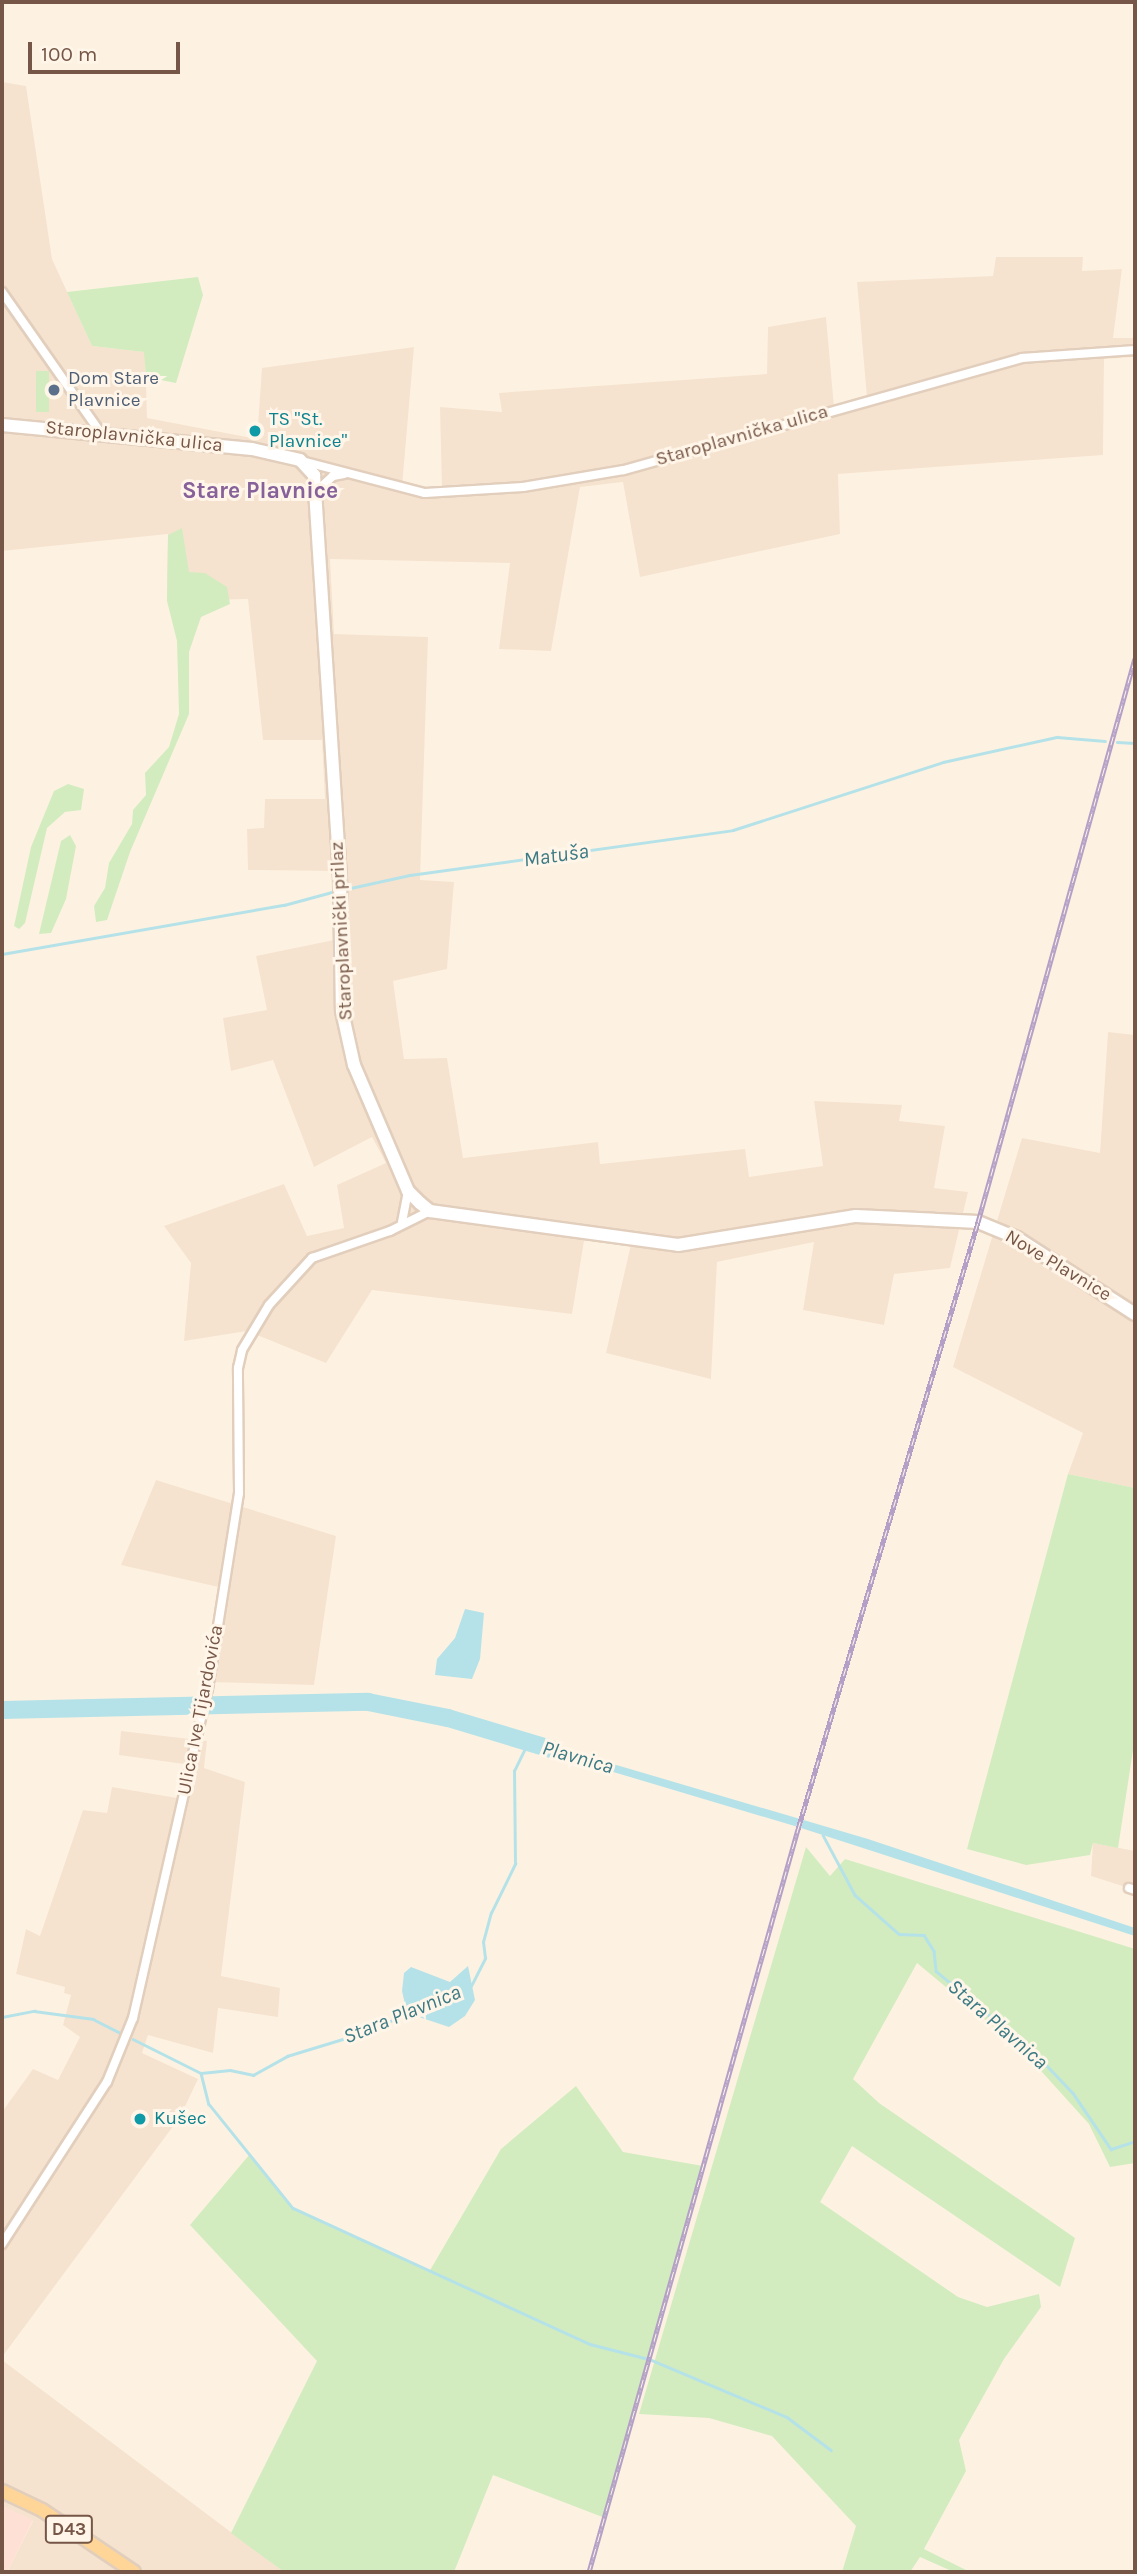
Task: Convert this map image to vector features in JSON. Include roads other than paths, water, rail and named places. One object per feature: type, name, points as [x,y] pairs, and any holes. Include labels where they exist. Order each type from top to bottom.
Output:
[{"type":"main road","name":"D43","points":[[2,2491],[41,2510],[134,2572]]},
{"type":"street","points":[[2,292],[100,432]]},
{"type":"street","name":"Staroplavnička ulica","points":[[2,425],[100,432],[252,449],[425,493],[523,487],[624,470],[1022,358],[1135,350]]},
{"type":"street","points":[[300,460],[314,475],[319,489],[333,476],[347,473]]},
{"type":"street","name":"Staroplavnički prilaz","points":[[319,489],[340,875],[342,1011],[354,1065],[408,1191],[430,1211]]},
{"type":"street","points":[[402,1222],[408,1191]]},
{"type":"street","name":"Nove Plavnice","points":[[430,1211],[678,1245],[856,1216],[978,1222],[1017,1238],[1135,1314]]},
{"type":"street","name":"Ulica Ive Tijardovića","points":[[2,2244],[107,2082],[133,2018],[208,1689],[239,1493],[238,1368],[243,1350],[269,1305],[312,1258],[390,1231],[402,1222],[430,1211]]},
{"type":"water","points":[[465,1609],[484,1613],[480,1659],[472,1679],[435,1675],[437,1659],[455,1638]]},
{"type":"water","points":[[528,1739],[868,1839],[1135,1928],[1135,1936],[798,1827],[526,1746]]},
{"type":"water","points":[[468,1966],[475,2000],[465,2016],[449,2027],[407,2013],[402,1991],[404,1973],[411,1967],[450,1982]]},
{"type":"waterway","name":"Matuša","points":[[346,889],[410,875],[733,830],[943,762],[1057,737],[1105,741]]},
{"type":"waterway","name":"Matuša","points":[[1117,742],[1135,743]]},
{"type":"waterway","name":"Matuša","points":[[2,954],[284,905],[336,891]]},
{"type":"waterway","name":"Plavnica","points":[[2,1710],[368,1702],[448,1718],[551,1749]]},
{"type":"waterway","name":"Stara Plavnica","points":[[471,1986],[485,1958],[483,1942],[491,1913],[515,1864],[514,1771],[528,1742]]},
{"type":"waterway","name":"Stara Plavnica","points":[[823,1835],[855,1895],[899,1934],[924,1935],[934,1951],[936,1971],[1036,2054],[1073,2093],[1111,2149],[1135,2141]]},
{"type":"waterway","name":"Stara Plavnica","points":[[2,2017],[34,2011],[93,2019],[119,2032]]},
{"type":"waterway","name":"Stara Plavnica","points":[[133,2039],[201,2073],[230,2070],[253,2075],[287,2056],[369,2031],[410,2012]]},
{"type":"waterway","points":[[201,2073],[209,2104],[293,2208],[590,2344],[649,2359],[787,2417],[831,2450]]},
{"type":"railway","points":[[589,2572],[798,1829],[978,1222],[1135,658]]},
{"type":"place","name":"Dom Stare Plavnice","points":[[54,390]]},
{"type":"place","name":"TS \"St. Plavnice\"","points":[[255,431]]},
{"type":"place","name":"Kušec","points":[[140,2119]]},
{"type":"district","name":"Stare Plavnice","points":[[260,491]]}]
